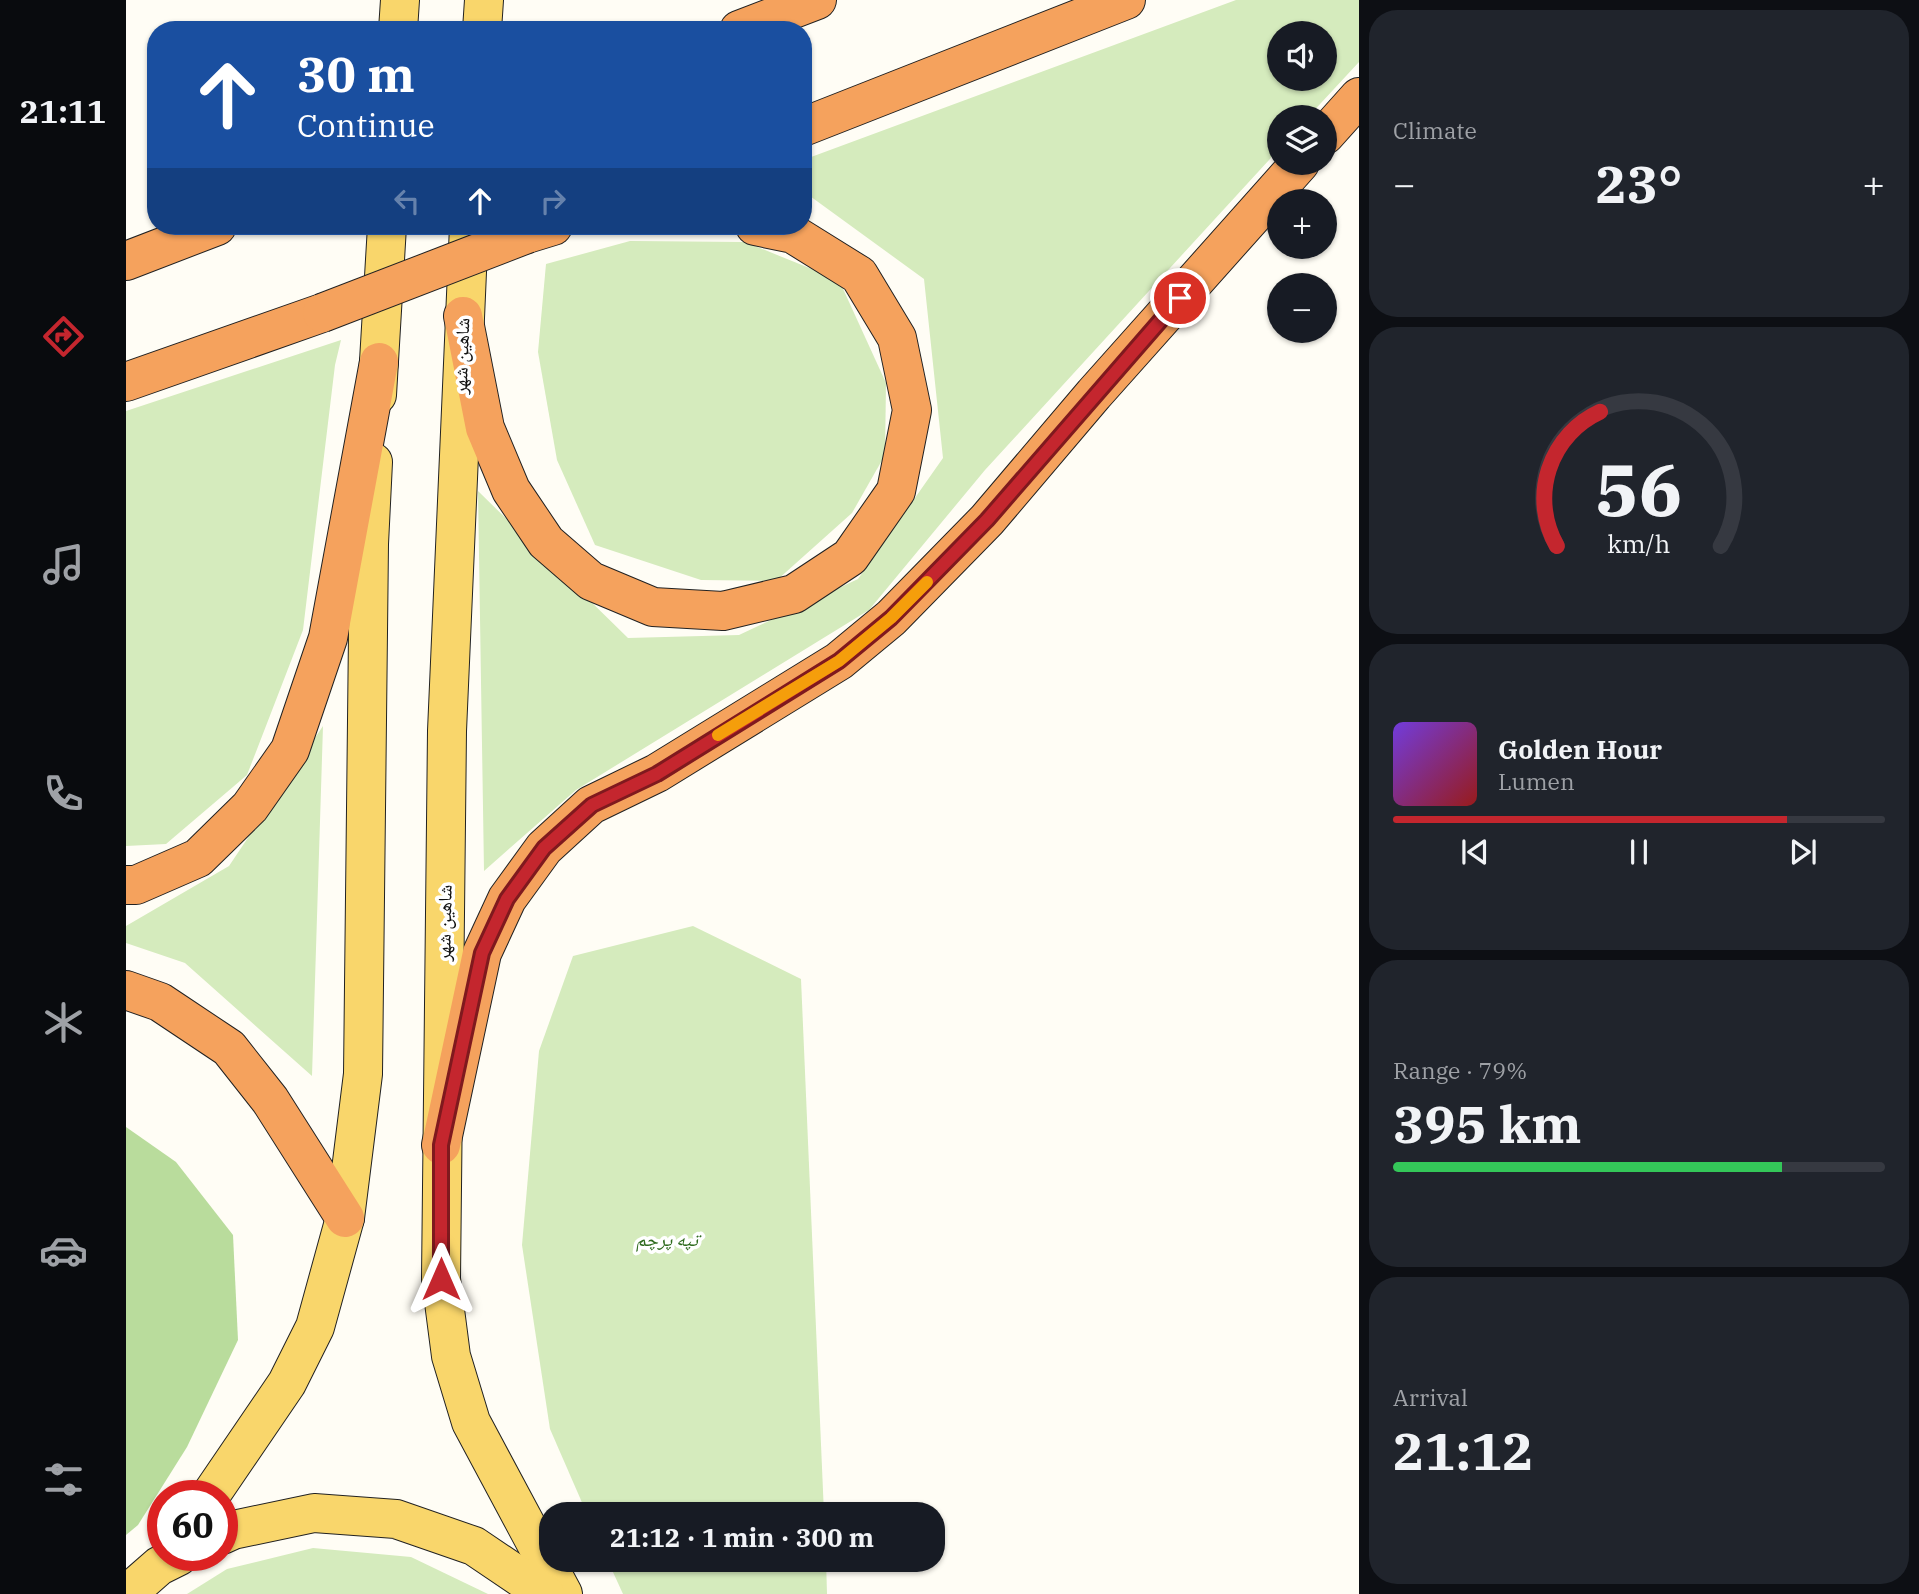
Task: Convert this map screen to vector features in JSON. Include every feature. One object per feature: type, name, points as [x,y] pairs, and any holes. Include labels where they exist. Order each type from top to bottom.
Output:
[{"type":"highway","points":[[762,21],[817,0]]},
{"type":"highway","points":[[812,123],[1126,0]]},
{"type":"highway","points":[[1337,122],[1359,97]]},
{"type":"highway","points":[[441,1145],[482,953],[507,899],[544,848],[592,805],[657,774],[839,661],[891,618],[987,520],[1289,175]]},
{"type":"highway","points":[[126,261],[194,235]]},
{"type":"highway","points":[[126,382],[322,313],[527,235]]},
{"type":"highway","points":[[463,316],[485,428],[511,490],[546,542],[591,581],[653,607],[723,611],[794,594],[850,557],[896,491],[912,410],[897,338],[859,275],[795,235]]},
{"type":"highway","points":[[126,885],[136,884],[198,858],[250,807],[290,750],[328,638],[379,362]]},
{"type":"highway","points":[[126,990],[160,1002],[229,1048],[270,1100],[345,1219]]},
{"type":"main road","points":[[399,21],[400,0]]},
{"type":"main road","points":[[483,21],[484,0]]},
{"type":"main road","points":[[221,1480],[287,1383],[315,1327],[345,1219],[363,1074],[369,544],[386,235]]},
{"type":"main road","name":"شاهین شهر","points":[[468,235],[447,732],[441,1279],[451,1356],[471,1422],[563,1594]]},
{"type":"main road","points":[[238,1529],[314,1513],[396,1519],[474,1546],[545,1594]]},
{"type":"main road","points":[[127,1594],[154,1571]]},
{"type":"green space","points":[[1236,0],[1359,0],[1359,62],[1337,86],[1337,21],[1267,21],[1267,91],[1332,91],[1319,105],[1267,105],[1267,162],[985,470],[869,610],[576,790],[484,871],[478,491],[628,638],[739,635],[858,579],[943,458],[924,279],[812,198],[812,157]]},
{"type":"green space","points":[[630,241],[745,242],[839,280],[886,383],[885,455],[852,513],[776,581],[701,580],[595,545],[557,460],[538,352],[546,264]]},
{"type":"green space","points":[[341,340],[335,365],[303,630],[247,775],[166,844],[126,846],[126,411]]},
{"type":"green space","points":[[323,726],[312,1076],[185,963],[126,943],[126,926],[229,866]]},
{"type":"green space","name":"تپه پرچم","points":[[693,926],[801,979],[823,1502],[582,1502],[550,1429],[522,1245],[539,1051],[573,956]]},
{"type":"green space","points":[[126,1127],[176,1162],[233,1235],[238,1340],[187,1447],[166,1480],[147,1480],[147,1511],[138,1525],[126,1535]]},
{"type":"green space","points":[[313,1548],[411,1557],[488,1594],[187,1594],[224,1571],[238,1571],[238,1566]]},
{"type":"green space","points":[[613,1572],[826,1572],[827,1594],[623,1594]]},
{"type":"slow traffic","points":[[718,735],[839,661],[891,618],[927,582]]},
{"type":"route","points":[[441,1279],[441,1145],[482,953],[507,899],[544,848],[592,805],[657,774],[839,661],[891,618],[987,520],[1180,298]]}]
